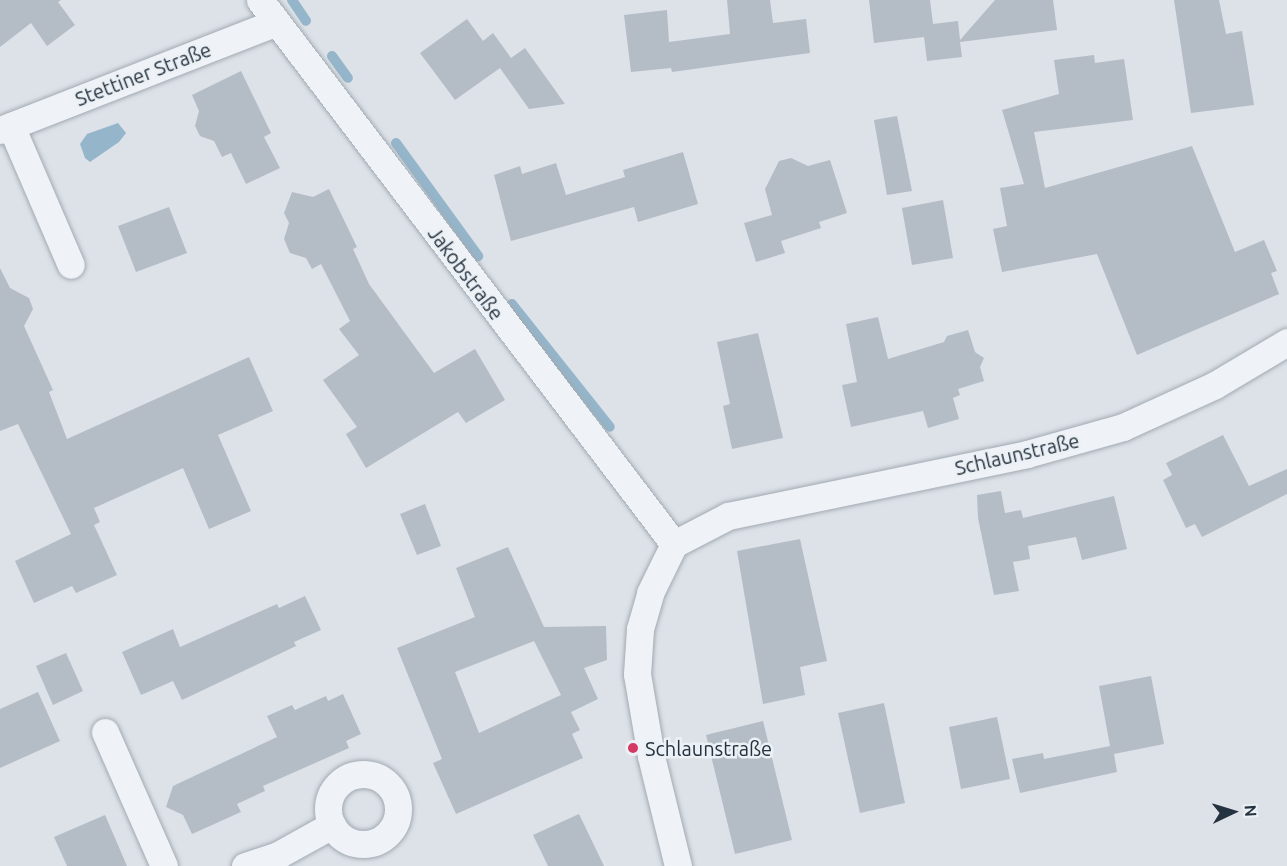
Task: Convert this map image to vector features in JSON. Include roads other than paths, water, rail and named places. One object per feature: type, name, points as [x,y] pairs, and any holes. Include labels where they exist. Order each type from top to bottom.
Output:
[{"type":"street","name":"Jakobstraße","points":[[260,0],[674,544]]},
{"type":"street","name":"Stettiner Straße","points":[[71,265],[5,128],[275,22]]},
{"type":"street","name":"Schlaunstraße","points":[[674,544],[728,516],[1027,454],[1123,427],[1215,385],[1287,342]]},
{"type":"street","points":[[674,544],[650,593],[640,629],[637,674],[651,756],[678,866]]},
{"type":"street","points":[[105,732],[164,866]]},
{"type":"street","points":[[245,866],[280,861],[332,825]]},
{"type":"water","points":[[118,123],[126,133],[119,142],[90,162],[85,158],[80,144],[87,134]]},
{"type":"waterway","points":[[292,0],[306,21]]},
{"type":"waterway","points":[[332,56],[348,78]]},
{"type":"waterway","points":[[396,143],[478,256]]},
{"type":"waterway","points":[[512,304],[610,427]]},
{"type":"place","name":"Schlaunstraße","points":[[633,748]]}]
